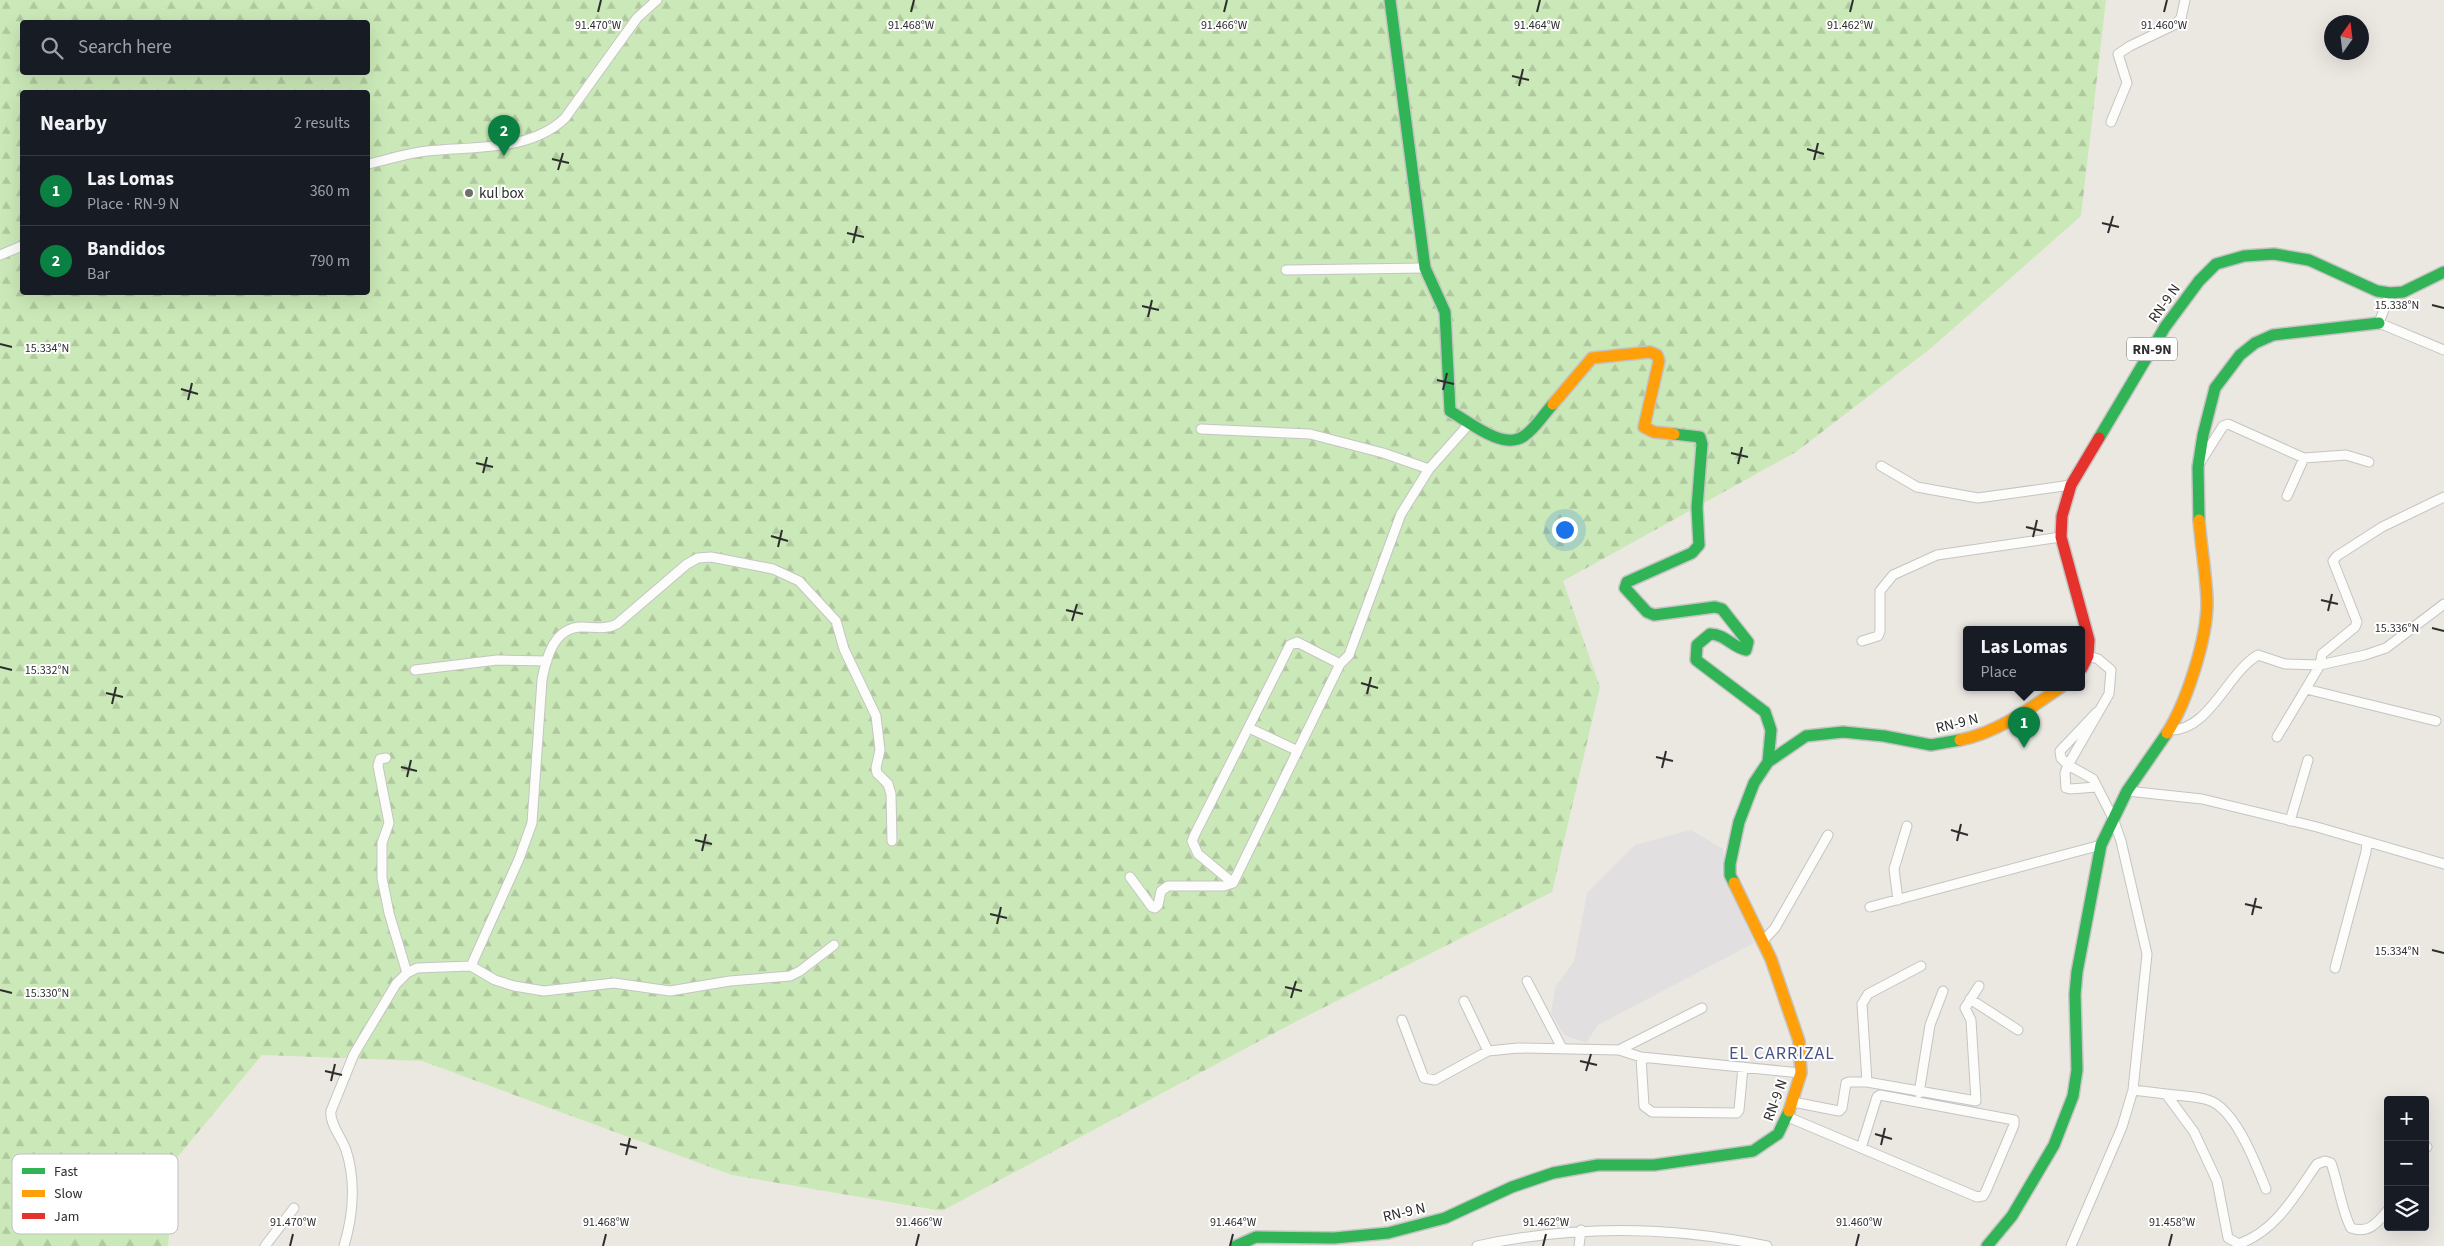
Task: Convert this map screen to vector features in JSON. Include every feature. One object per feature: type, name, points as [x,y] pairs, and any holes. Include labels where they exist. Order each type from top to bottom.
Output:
[{"type":"street","points":[[370,164],[425,151],[510,144],[544,134],[554,129],[565,118],[637,18],[657,0]]},
{"type":"street","points":[[1390,0],[1425,268],[1445,312],[1450,411],[1500,440],[1514,442],[1525,436],[1592,358],[1650,352],[1657,355],[1659,361],[1644,427],[1650,432],[1693,433],[1700,437],[1702,444],[1697,507],[1699,545],[1692,553],[1628,582],[1625,588],[1647,612],[1654,615],[1716,607],[1728,613],[1748,642],[1746,650],[1736,648],[1719,634],[1710,634],[1697,645],[1696,660],[1765,712],[1770,722],[1772,734],[1768,762]]},
{"type":"street","points":[[2111,122],[2127,83],[2118,54],[2130,46],[2176,24],[2180,18],[2185,0]]},
{"type":"street","points":[[0,255],[20,247]]},
{"type":"street","name":"RN-9 N","points":[[2085,662],[2088,656],[2087,631],[2061,537],[2062,516],[2071,485],[2165,327],[2198,281],[2216,264],[2244,256],[2274,254],[2309,260],[2377,291],[2390,293]]},
{"type":"street","points":[[1286,270],[1425,268]]},
{"type":"street","points":[[2379,323],[2390,293],[2403,292],[2444,272]]},
{"type":"street","points":[[1987,1246],[2012,1216],[2054,1144],[2073,1096],[2077,1070],[2075,994],[2077,972],[2093,896],[2101,845],[2128,791],[2169,730],[2191,680],[2201,642],[2207,602],[2197,502],[2198,467],[2203,435],[2215,388],[2240,355],[2255,343],[2274,335],[2379,323],[2444,350]]},
{"type":"street","points":[[1130,877],[1152,907],[1155,908],[1158,905],[1161,891],[1168,886],[1224,886],[1233,883],[1296,750],[1340,664],[1348,655],[1401,514],[1429,469],[1470,423]]},
{"type":"street","points":[[2198,467],[2223,426],[2228,424],[2304,458],[2346,455],[2369,462]]},
{"type":"street","points":[[1201,429],[1310,434],[1383,453],[1429,469]]},
{"type":"street","points":[[2287,496],[2304,458]]},
{"type":"street","points":[[1881,466],[1917,487],[1978,498],[2071,485]]},
{"type":"street","points":[[2278,737],[2320,665],[2325,650],[2355,627],[2357,622],[2333,561],[2337,556],[2382,526],[2444,497]]},
{"type":"street","points":[[1862,641],[1878,636],[1880,631],[1880,590],[1893,575],[1937,555],[2061,537]]},
{"type":"street","points":[[471,966],[519,859],[532,822],[542,680],[555,641],[566,631],[576,627],[608,627],[617,624],[687,564],[698,558],[711,557],[773,569],[799,581],[836,621],[844,649],[876,716],[880,750],[876,768],[877,773],[888,784],[891,794],[892,841]]},
{"type":"street","points":[[2169,730],[2182,731],[2200,718],[2258,655],[2286,664],[2320,665],[2365,655],[2386,648],[2444,604]]},
{"type":"street","points":[[1233,883],[1198,854],[1192,841],[1293,642],[1297,642],[1340,664]]},
{"type":"street","points":[[2088,656],[2098,659],[2111,670],[2109,694],[2068,765],[2065,772],[2066,788],[2097,787]]},
{"type":"street","points":[[415,670],[497,660],[547,661]]},
{"type":"street","points":[[2306,689],[2436,721]]},
{"type":"street","name":"RN-9 N","points":[[1236,1246],[1256,1238],[1290,1236],[1334,1238],[1388,1233],[1444,1218],[1512,1187],[1553,1173],[1598,1165],[1654,1164],[1753,1151],[1778,1134],[1788,1117],[1800,1072],[1799,1041],[1795,1025],[1771,959],[1730,875],[1730,864],[1739,822],[1754,783],[1768,762],[1806,736],[1843,732],[1884,736],[1930,745],[1971,738],[2022,714],[2055,691]]},
{"type":"street","points":[[2071,1246],[2122,1127],[2133,1090],[2147,954],[2122,841],[2113,818],[2097,787],[2088,775],[2068,765],[2062,758],[2060,751],[2097,712]]},
{"type":"street","points":[[1249,728],[1296,750]]},
{"type":"street","points":[[386,758],[380,759],[378,766],[389,823],[382,843],[380,864],[390,913],[407,973]]},
{"type":"street","points":[[2290,821],[2308,760]]},
{"type":"street","points":[[2128,791],[2202,799],[2290,821],[2444,864]]},
{"type":"street","points":[[1898,900],[1894,869],[1907,826]]},
{"type":"street","points":[[1762,942],[1775,928],[1828,835]]},
{"type":"street","points":[[2335,968],[2367,842]]},
{"type":"street","points":[[1870,907],[2101,845]]},
{"type":"street","points":[[344,1246],[350,1222],[352,1177],[347,1151],[341,1136],[331,1120],[331,1111],[354,1054],[396,984],[407,973],[423,967],[471,966],[495,980],[514,986],[544,990],[614,982],[670,992],[730,981],[790,976],[800,971],[834,945]]},
{"type":"street","points":[[1867,1082],[1862,1004],[1868,994],[1921,966]]},
{"type":"street","points":[[1527,980],[1562,1048]]},
{"type":"street","points":[[1793,1102],[1839,1110],[1842,1108],[1846,1083],[1867,1082],[1919,1093],[1976,1101],[1971,1020],[1965,1008],[1979,986]]},
{"type":"street","points":[[1919,1093],[1930,1025],[1943,991]]},
{"type":"street","points":[[1970,999],[2018,1030]]},
{"type":"street","points":[[1464,1001],[1488,1050]]},
{"type":"street","points":[[1619,1050],[1702,1008]]},
{"type":"street","points":[[1402,1020],[1424,1078],[1430,1080],[1435,1080],[1488,1050],[1518,1048],[1619,1050],[1641,1056],[1800,1072]]},
{"type":"street","points":[[1641,1056],[1644,1106],[1652,1112],[1737,1114],[1740,1110],[1744,1067]]},
{"type":"street","points":[[2133,1090],[2208,1100],[2225,1110],[2252,1155],[2266,1189]]},
{"type":"street","points":[[2166,1094],[2194,1132],[2217,1181],[2228,1238],[2239,1244],[2257,1237],[2284,1211],[2317,1164],[2325,1161],[2331,1164],[2350,1228],[2361,1231],[2368,1229],[2384,1214]]},
{"type":"street","points":[[1788,1117],[1861,1148],[1977,1197],[1983,1196],[2014,1125],[2014,1120],[1880,1095],[1877,1097],[1861,1148]]},
{"type":"street","points":[[265,1246],[294,1208]]},
{"type":"street","points":[[1579,1246],[1581,1230]]},
{"type":"street","points":[[1478,1246],[1546,1233],[1581,1230],[1657,1231],[1768,1246]]},
{"type":"shaded area","points":[[1691,830],[1723,849],[1726,871],[1754,943],[1598,1025],[1586,1043],[1564,1035],[1551,1013],[1555,988],[1574,961],[1587,893],[1635,845]]},
{"type":"green space","points":[[0,0],[2106,0],[2081,216],[1930,349],[1796,452],[1563,581],[1600,687],[1552,892],[1295,1022],[942,1211],[732,1175],[422,1061],[262,1055],[178,1156],[178,1154],[12,1154],[12,1234],[169,1234],[168,1246],[0,1246]]},
{"type":"traffic: fast","points":[[1390,0],[1425,268],[1445,312],[1450,411],[1476,428],[1497,438],[1516,440],[1532,429],[1553,404]]},
{"type":"traffic: fast","points":[[2099,438],[2165,327],[2199,281],[2216,264],[2244,256],[2274,254],[2309,260],[2377,291],[2390,293],[2403,292],[2444,272]]},
{"type":"traffic: fast","points":[[2199,520],[2198,467],[2203,435],[2215,388],[2240,355],[2255,343],[2273,335],[2379,323]]},
{"type":"traffic: fast","points":[[1674,434],[1700,437],[1702,444],[1697,507],[1699,545],[1692,553],[1627,582],[1625,588],[1647,612],[1654,615],[1715,607],[1722,609],[1748,642],[1746,650],[1720,636],[1710,634],[1697,645],[1696,660],[1765,712],[1771,730],[1768,762]]},
{"type":"traffic: fast","points":[[1734,883],[1730,875],[1730,864],[1739,822],[1754,783],[1768,762],[1806,736],[1843,732],[1884,736],[1931,745],[1960,740]]},
{"type":"traffic: fast","points":[[1987,1246],[2012,1216],[2054,1145],[2073,1096],[2077,1070],[2075,994],[2077,972],[2101,845],[2127,791],[2167,733]]},
{"type":"traffic: fast","points":[[1236,1246],[1256,1237],[1334,1238],[1388,1233],[1445,1218],[1512,1187],[1553,1173],[1598,1165],[1654,1165],[1753,1151],[1778,1134],[1789,1111]]},
{"type":"traffic: slow","points":[[1553,404],[1592,358],[1650,352],[1657,355],[1659,361],[1644,427],[1654,432],[1674,434]]},
{"type":"traffic: slow","points":[[2167,733],[2175,720],[2189,687],[2204,632],[2207,600],[2199,520]]},
{"type":"traffic: slow","points":[[1960,740],[1974,737],[2000,726],[2055,691]]},
{"type":"traffic: slow","points":[[1734,883],[1771,959],[1799,1041],[1801,1073],[1789,1111]]},
{"type":"traffic: jam","points":[[2085,662],[2088,656],[2089,640],[2061,537],[2062,516],[2071,485],[2099,438]]},
{"type":"place","name":"Bandidos","points":[[504,156]]},
{"type":"place","name":"kul box","points":[[469,193]]},
{"type":"place","name":"Las Lomas","points":[[2024,748]]},
{"type":"district","name":"EL CARRIZAL","points":[[1782,1053]]}]
